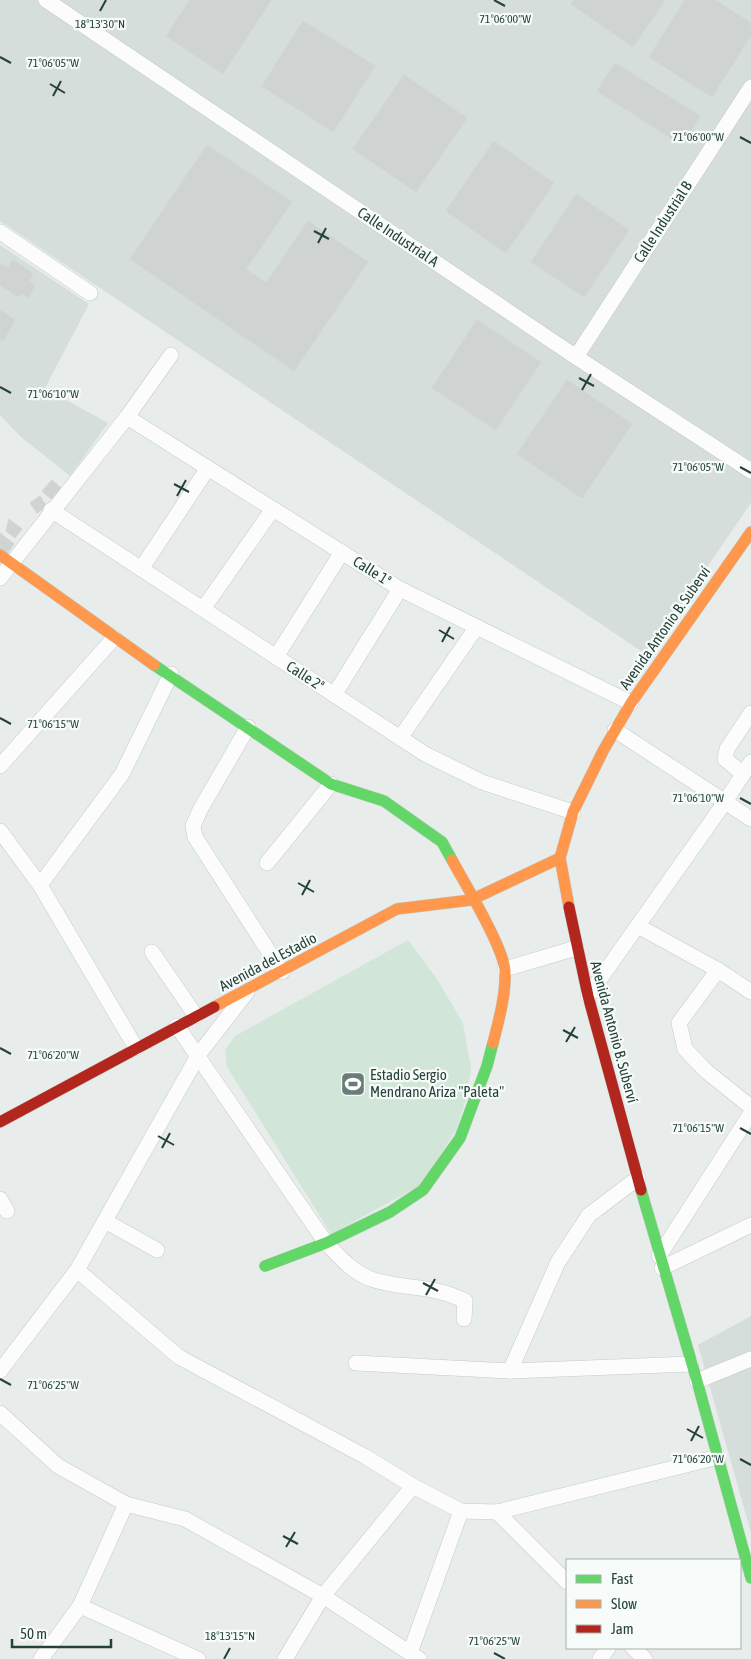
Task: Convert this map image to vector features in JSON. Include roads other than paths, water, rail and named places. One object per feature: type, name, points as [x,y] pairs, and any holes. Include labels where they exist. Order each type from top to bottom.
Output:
[{"type":"street","name":"Calle Industrial A","points":[[46,0],[576,357],[749,466]]},
{"type":"street","name":"Calle Industrial B","points":[[576,357],[751,88]]},
{"type":"street","points":[[0,232],[90,293]]},
{"type":"street","points":[[0,578],[6,559],[51,510],[127,417],[171,355]]},
{"type":"street","name":"Calle 1ª","points":[[127,417],[400,588],[476,628],[631,703]]},
{"type":"street","points":[[141,569],[208,468]]},
{"type":"street","points":[[203,609],[273,509]]},
{"type":"street","name":"Calle 2ª","points":[[51,510],[425,754],[482,782],[573,812]]},
{"type":"street","name":"Avenida Antonio B. Suberví","points":[[751,532],[631,703],[615,730],[573,812],[560,858],[576,948],[588,996],[660,1262],[697,1381],[751,1578]]},
{"type":"street","points":[[276,657],[342,552]]},
{"type":"street","points":[[6,559],[114,638],[171,674],[331,784],[384,801],[442,842],[471,900],[491,933],[505,969],[498,1020],[487,1066],[460,1138],[423,1190],[390,1212],[326,1242],[265,1266]]},
{"type":"street","points":[[334,695],[400,588]]},
{"type":"street","points":[[400,738],[476,628]]},
{"type":"street","points":[[0,766],[114,638]]},
{"type":"street","points":[[40,886],[122,774],[171,674]]},
{"type":"street","points":[[588,996],[747,768],[725,760],[727,749],[751,713]]},
{"type":"street","points":[[248,726],[200,810],[193,826],[196,836],[282,972]]},
{"type":"street","points":[[615,730],[751,819]]},
{"type":"street","points":[[267,863],[331,784]]},
{"type":"street","points":[[0,831],[40,886],[136,1048]]},
{"type":"street","name":"Avenida del Estadio","points":[[0,1122],[196,1016],[248,991],[397,909],[471,900],[560,858]]},
{"type":"street","points":[[638,926],[718,970],[751,992]]},
{"type":"street","points":[[505,969],[576,948]]},
{"type":"street","points":[[152,952],[196,1016]]},
{"type":"street","points":[[718,970],[679,1023],[685,1049],[706,1072],[751,1107]]},
{"type":"street","points":[[0,1371],[77,1270],[199,1054],[248,991]]},
{"type":"street","points":[[178,1026],[326,1242],[348,1265],[370,1279],[447,1292],[465,1301],[464,1319]]},
{"type":"street","points":[[660,1262],[751,1114]]},
{"type":"street","points":[[510,1371],[558,1262],[589,1215],[638,1178]]},
{"type":"street","points":[[104,1221],[157,1250]]},
{"type":"street","points":[[660,1262],[751,1226]]},
{"type":"street","points":[[77,1270],[179,1357],[366,1457],[413,1486],[461,1511],[497,1512],[718,1457]]},
{"type":"street","points":[[697,1381],[751,1359]]},
{"type":"street","points":[[356,1363],[510,1371],[691,1364]]},
{"type":"street","points":[[0,1413],[58,1466],[126,1504],[185,1519],[323,1596],[415,1656],[461,1511]]},
{"type":"street","points":[[284,1659],[323,1596],[413,1486]]},
{"type":"street","points":[[41,1659],[80,1606],[126,1504]]},
{"type":"street","points":[[497,1512],[566,1581]]},
{"type":"street","points":[[80,1606],[198,1659]]},
{"type":"street","points":[[634,1649],[645,1659]]},
{"type":"place","name":"Estadio Sergio Mendrano Ariza \"Paleta\"","points":[[353,1084]]}]
